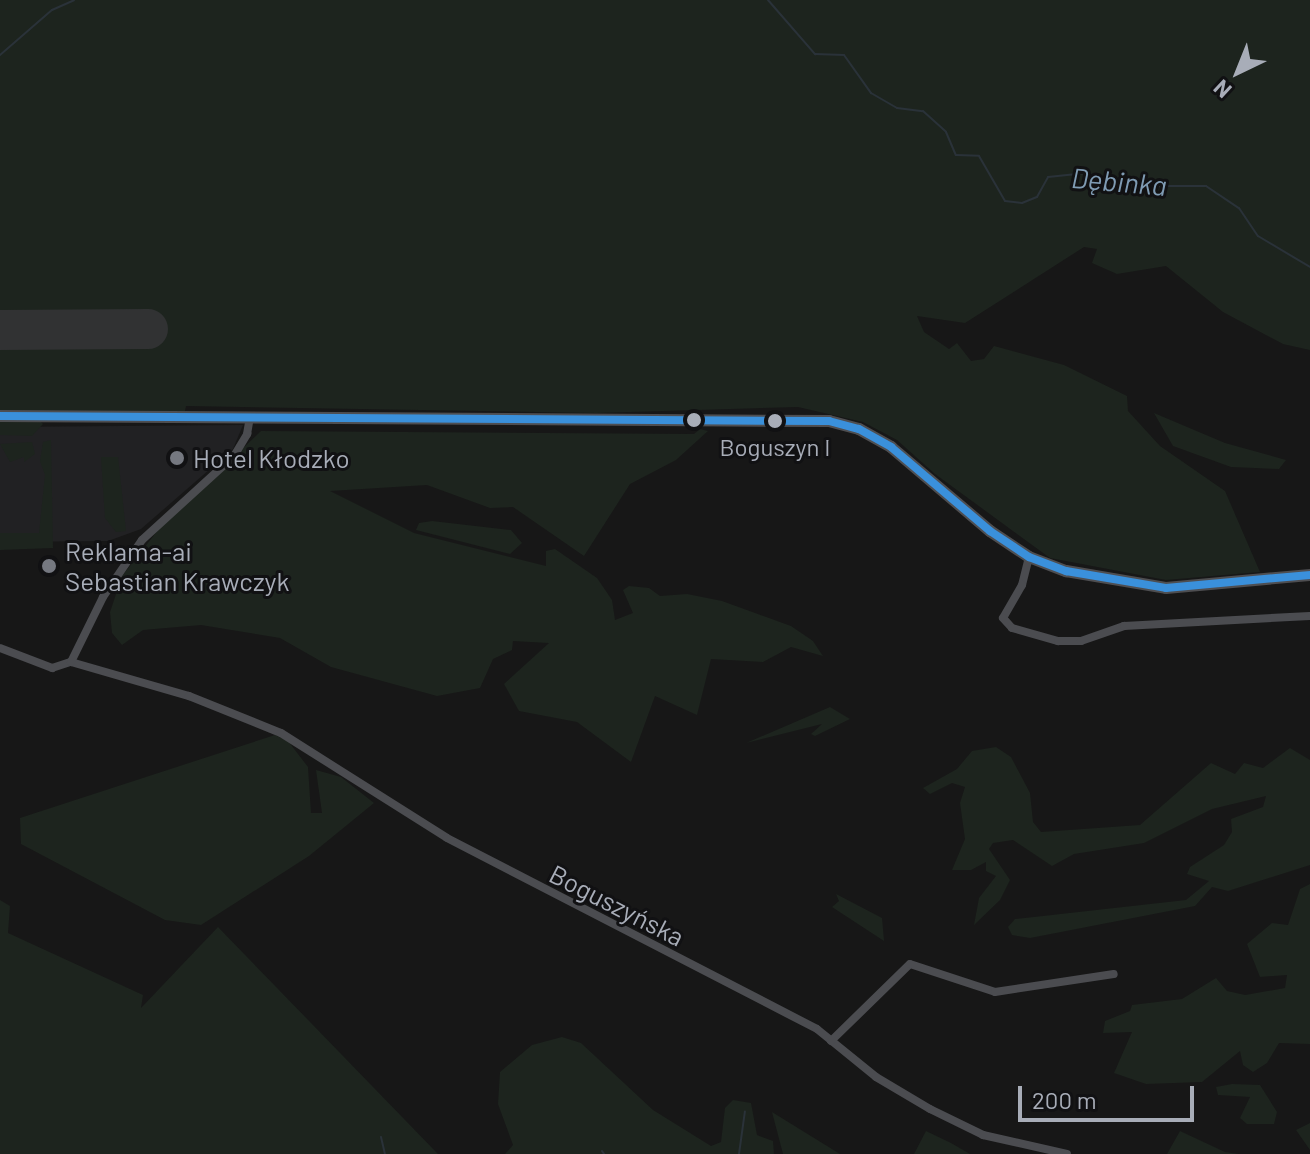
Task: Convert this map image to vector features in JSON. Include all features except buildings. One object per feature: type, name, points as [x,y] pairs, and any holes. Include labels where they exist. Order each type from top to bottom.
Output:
[{"type":"highway","points":[[0,416],[829,421],[859,429],[891,447],[954,503],[1029,557],[1066,571],[1166,588],[1310,575]]},
{"type":"street","points":[[71,662],[103,597],[142,540],[234,456],[250,417]]},
{"type":"street","points":[[1029,557],[1022,585],[1003,618],[1012,628],[1058,641],[1081,641],[1124,626],[1310,616]]},
{"type":"street","name":"Boguszyńska","points":[[0,648],[52,668],[71,662],[189,696],[266,726],[388,798],[447,838],[789,1013],[876,1077],[983,1135],[1067,1154]]},
{"type":"street","points":[[831,1041],[910,964],[995,992],[1114,974]]},
{"type":"shaded area","points":[[0,0],[1310,0],[1310,350],[1283,344],[1223,312],[1166,266],[1117,274],[1092,263],[1097,249],[1084,247],[965,323],[917,316],[924,332],[949,349],[957,343],[971,361],[984,359],[994,346],[1064,365],[1127,396],[1128,411],[1160,446],[1225,491],[1260,572],[1166,580],[1050,558],[935,474],[897,440],[863,422],[798,407],[596,413],[186,406],[185,411],[0,411]]},
{"type":"shaded area","points":[[1154,413],[1225,443],[1286,460],[1279,469],[1231,467],[1173,446]]},
{"type":"shaded area","points":[[0,420],[40,421],[43,424],[32,436],[0,435]]},
{"type":"shaded area","points":[[243,425],[233,449],[141,529],[108,541],[0,542],[0,427]]},
{"type":"shaded area","points":[[700,429],[708,431],[676,460],[630,484],[584,556],[513,507],[490,508],[427,485],[330,491],[414,533],[546,566],[546,551],[555,549],[597,578],[612,600],[615,620],[633,613],[623,590],[629,586],[649,588],[660,596],[687,594],[722,601],[791,626],[813,641],[823,656],[791,647],[763,662],[711,659],[697,715],[655,696],[631,762],[577,722],[519,711],[504,684],[549,643],[513,641],[512,650],[493,659],[480,688],[437,696],[331,667],[280,638],[201,625],[143,630],[122,645],[112,633],[110,612],[122,576],[162,525],[261,431],[694,434]]},
{"type":"shaded area","points":[[51,440],[53,548],[0,550],[0,533],[39,533],[45,475],[40,461],[43,442]]},
{"type":"shaded area","points":[[32,442],[35,454],[24,462],[24,457],[10,462],[0,444]]},
{"type":"shaded area","points":[[101,457],[118,457],[126,531],[116,532],[105,518]]},
{"type":"shaded area","points":[[432,521],[511,530],[522,543],[510,554],[416,530],[419,523]]},
{"type":"shaded area","points":[[830,707],[850,719],[815,736],[811,734],[822,724],[746,743]]},
{"type":"shaded area","points":[[275,735],[288,741],[308,767],[311,813],[322,813],[316,770],[341,777],[374,803],[309,856],[201,925],[165,920],[21,844],[20,818]]},
{"type":"shaded area","points":[[996,747],[1011,757],[1030,793],[1033,822],[1041,832],[1140,825],[1211,763],[1235,774],[1244,763],[1263,768],[1290,748],[1310,760],[1310,865],[1228,891],[1212,887],[1195,906],[1030,938],[1012,935],[1008,927],[1015,919],[1186,900],[1209,881],[1187,874],[1190,867],[1224,845],[1232,832],[1231,819],[1263,807],[1266,796],[1212,809],[1144,843],[1074,854],[1052,866],[1013,840],[993,843],[989,849],[1010,880],[1000,900],[974,925],[979,898],[996,876],[986,871],[986,862],[971,870],[952,870],[965,839],[960,803],[965,787],[952,783],[930,794],[923,788],[957,769],[972,751]]},
{"type":"shaded area","points":[[1310,884],[1310,1044],[1279,1043],[1267,1063],[1253,1072],[1243,1065],[1240,1051],[1202,1082],[1146,1084],[1114,1073],[1132,1032],[1103,1033],[1105,1021],[1130,1011],[1132,1005],[1182,999],[1216,978],[1227,991],[1245,995],[1285,988],[1287,975],[1260,977],[1247,944],[1272,923],[1288,925],[1300,889]]},
{"type":"shaded area","points":[[836,894],[882,918],[884,941],[832,907],[839,901]]},
{"type":"shaded area","points":[[0,900],[10,906],[8,933],[143,995],[141,1008],[218,927],[438,1154],[0,1154]]},
{"type":"shaded area","points":[[562,1037],[581,1043],[653,1110],[711,1146],[721,1142],[725,1108],[733,1100],[751,1103],[757,1135],[773,1141],[774,1154],[505,1154],[513,1145],[498,1104],[500,1072],[532,1045]]},
{"type":"shaded area","points":[[1260,1085],[1277,1112],[1274,1124],[1247,1124],[1240,1118],[1250,1097],[1218,1095],[1216,1087]]},
{"type":"shaded area","points":[[772,1112],[840,1154],[783,1154]]},
{"type":"shaded area","points":[[1310,1123],[1310,1150],[1296,1130]]},
{"type":"shaded area","points":[[926,1131],[951,1143],[970,1154],[914,1154]]},
{"type":"shaded area","points":[[1180,1131],[1225,1152],[1239,1154],[1167,1154]]},
{"type":"waterway","name":"Dębinka","points":[[0,55],[52,10],[74,0]]},
{"type":"waterway","name":"Dębinka","points":[[768,0],[815,54],[844,55],[871,93],[897,108],[923,111],[946,132],[956,155],[979,156],[1005,201],[1022,203],[1037,197],[1048,177],[1084,173],[1137,186],[1206,186],[1239,208],[1258,236],[1310,267]]},
{"type":"waterway","points":[[739,1154],[745,1111]]},
{"type":"waterway","points":[[381,1137],[385,1154]]},
{"type":"runway","points":[[0,330],[148,329]]},
{"type":"transit line","points":[[0,416],[829,421],[859,429],[891,447],[990,531],[1029,557],[1066,571],[1166,588],[1310,575]]},
{"type":"place","name":"Boguszyn I","points":[[775,421]]},
{"type":"place","name":"Hotel Kłodzko","points":[[177,458]]},
{"type":"place","name":"Reklama-ai Sebastian Krawczyk","points":[[49,566]]}]
